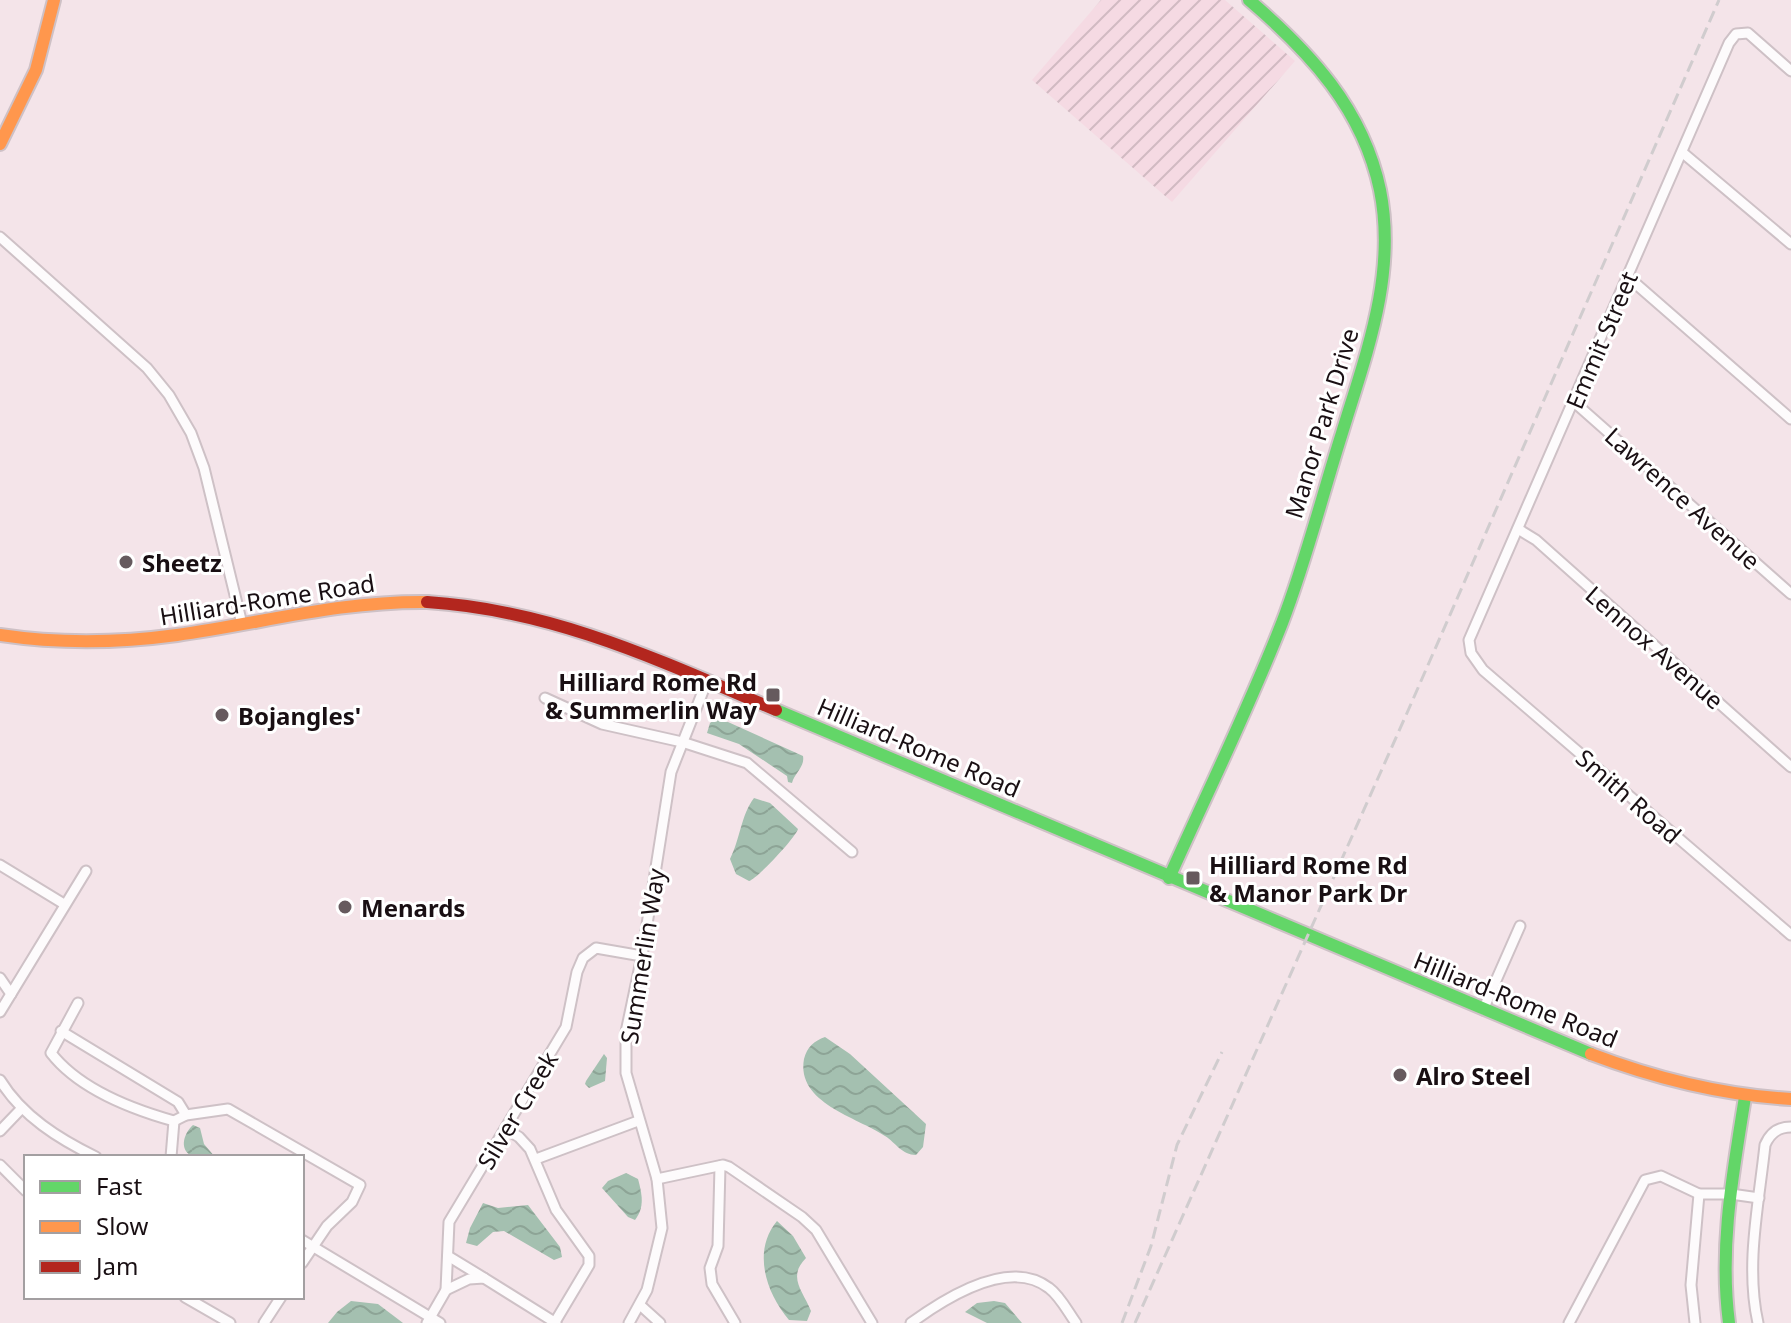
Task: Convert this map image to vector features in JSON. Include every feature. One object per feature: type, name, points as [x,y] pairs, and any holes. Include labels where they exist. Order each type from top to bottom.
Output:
[{"type":"main road","points":[[0,144],[36,70],[54,0]]},
{"type":"main road","name":"Manor Park Drive","points":[[1169,878],[1283,619],[1369,343],[1383,284],[1384,215],[1364,138],[1331,78],[1301,46],[1249,0]]},
{"type":"main road","name":"Hilliard-Rome Road","points":[[0,635],[67,644],[126,641],[344,605],[404,602],[467,605],[526,615],[567,626],[707,681],[1483,1010],[1659,1080],[1745,1097],[1791,1099]]},
{"type":"main road","points":[[1729,1323],[1724,1300],[1725,1255],[1745,1097]]},
{"type":"street","name":"Emmit Street","points":[[1471,653],[1469,640],[1473,628],[1729,43],[1741,32],[1753,36],[1791,71]]},
{"type":"street","points":[[1683,153],[1791,244]]},
{"type":"street","points":[[0,237],[147,368],[169,395],[191,433],[204,468],[242,624]]},
{"type":"street","points":[[1628,277],[1791,419]]},
{"type":"street","name":"Lawrence Avenue","points":[[1574,402],[1791,594]]},
{"type":"street","name":"Lennox Avenue","points":[[1518,529],[1536,540],[1791,767]]},
{"type":"street","name":"Smith Road","points":[[1471,653],[1483,670],[1791,935]]},
{"type":"street","name":"Summerlin Way","points":[[629,1323],[647,1290],[662,1228],[657,1179],[626,1073],[626,1032],[642,956],[671,772],[707,681]]},
{"type":"street","points":[[545,698],[602,724],[682,742],[747,763],[852,852]]},
{"type":"street","points":[[0,865],[64,904]]},
{"type":"street","points":[[0,1012],[86,871]]},
{"type":"street","points":[[1483,1010],[1520,926]]},
{"type":"street","name":"Silver Creek","points":[[432,1321],[446,1290],[449,1222],[507,1130],[566,1027],[577,972],[583,958],[596,948],[642,956]]},
{"type":"street","points":[[0,978],[11,994]]},
{"type":"street","points":[[78,1003],[51,1053],[68,1070],[99,1091],[174,1121],[186,1115],[228,1109],[360,1185],[352,1202],[327,1226],[304,1260]]},
{"type":"street","points":[[61,1031],[178,1102],[186,1115]]},
{"type":"street","points":[[0,1080],[37,1122],[93,1155]]},
{"type":"street","points":[[0,1131],[22,1108]]},
{"type":"street","points":[[171,1155],[174,1121]]},
{"type":"street","points":[[536,1159],[638,1121]]},
{"type":"street","points":[[1758,1323],[1753,1302],[1752,1270],[1765,1145],[1777,1129],[1791,1127]]},
{"type":"street","points":[[448,1256],[555,1323],[589,1265],[589,1256],[556,1210],[536,1159],[519,1137],[507,1130]]},
{"type":"street","points":[[0,1165],[24,1189]]},
{"type":"street","points":[[657,1179],[720,1166],[729,1167],[816,1230],[872,1323]]},
{"type":"street","points":[[720,1166],[718,1246],[710,1268],[712,1284],[735,1323]]},
{"type":"street","points":[[1569,1323],[1645,1180],[1661,1176],[1699,1194],[1759,1198]]},
{"type":"street","points":[[1695,1323],[1691,1285],[1699,1194]]},
{"type":"street","points":[[304,1241],[432,1321]]},
{"type":"street","points":[[911,1323],[944,1299],[975,1286],[1021,1277],[1050,1288],[1076,1323]]},
{"type":"street","points":[[446,1290],[469,1279],[484,1278]]},
{"type":"street","points":[[188,1299],[230,1323]]},
{"type":"street","points":[[264,1323],[280,1299]]},
{"type":"street","points":[[640,1305],[660,1323]]},
{"type":"shaded area","points":[[1101,0],[1225,0],[1295,61],[1172,202],[1032,80]]},
{"type":"water","points":[[714,720],[728,722],[803,756],[803,763],[792,783],[788,782],[787,776],[739,744],[707,733]]},
{"type":"water","points":[[754,798],[770,803],[798,829],[776,857],[749,881],[736,874],[730,859]]},
{"type":"water","points":[[825,1037],[850,1054],[926,1124],[923,1147],[916,1155],[903,1151],[885,1136],[831,1107],[809,1087],[804,1074],[805,1055],[812,1045]]},
{"type":"water","points":[[604,1054],[607,1058],[605,1081],[589,1088],[586,1081]]},
{"type":"water","points":[[193,1125],[200,1128],[204,1144],[213,1155],[190,1155],[184,1147],[187,1133]]},
{"type":"water","points":[[626,1173],[638,1179],[641,1190],[641,1205],[635,1220],[628,1217],[602,1188],[608,1181]]},
{"type":"water","points":[[483,1203],[498,1208],[528,1205],[560,1247],[562,1257],[554,1260],[504,1231],[493,1232],[477,1246],[466,1243]]},
{"type":"water","points":[[777,1221],[793,1236],[806,1258],[800,1265],[797,1278],[811,1311],[807,1321],[789,1320],[774,1297],[765,1272],[765,1245]]},
{"type":"water","points":[[351,1301],[378,1304],[403,1323],[328,1323]]},
{"type":"water","points":[[977,1303],[1005,1303],[1022,1323],[987,1323],[965,1312]]},
{"type":"railway","points":[[1135,1323],[1407,713],[1719,0]]},
{"type":"railway","points":[[1122,1323],[1151,1246],[1177,1145],[1222,1052]]},
{"type":"traffic: fast","points":[[1169,878],[1291,600],[1369,344],[1385,252],[1380,190],[1361,133],[1331,84],[1313,62],[1249,0]]},
{"type":"traffic: fast","points":[[776,710],[1591,1054]]},
{"type":"traffic: fast","points":[[1729,1323],[1727,1238],[1745,1097]]},
{"type":"traffic: slow","points":[[0,144],[36,70],[54,0]]},
{"type":"traffic: slow","points":[[0,635],[67,641],[133,640],[332,609],[427,602]]},
{"type":"traffic: slow","points":[[1591,1054],[1690,1084],[1740,1094],[1791,1099]]},
{"type":"traffic: jam","points":[[427,602],[519,615],[563,627],[649,656],[776,710]]},
{"type":"place","name":"Sheetz","points":[[126,562]]},
{"type":"place","name":"Hilliard Rome Rd & Summerlin Way","points":[[773,695]]},
{"type":"place","name":"Bojangles'","points":[[222,715]]},
{"type":"place","name":"Hilliard Rome Rd & Manor Park Dr","points":[[1193,878]]},
{"type":"place","name":"Menards","points":[[345,907]]},
{"type":"place","name":"Alro Steel","points":[[1400,1075]]}]
